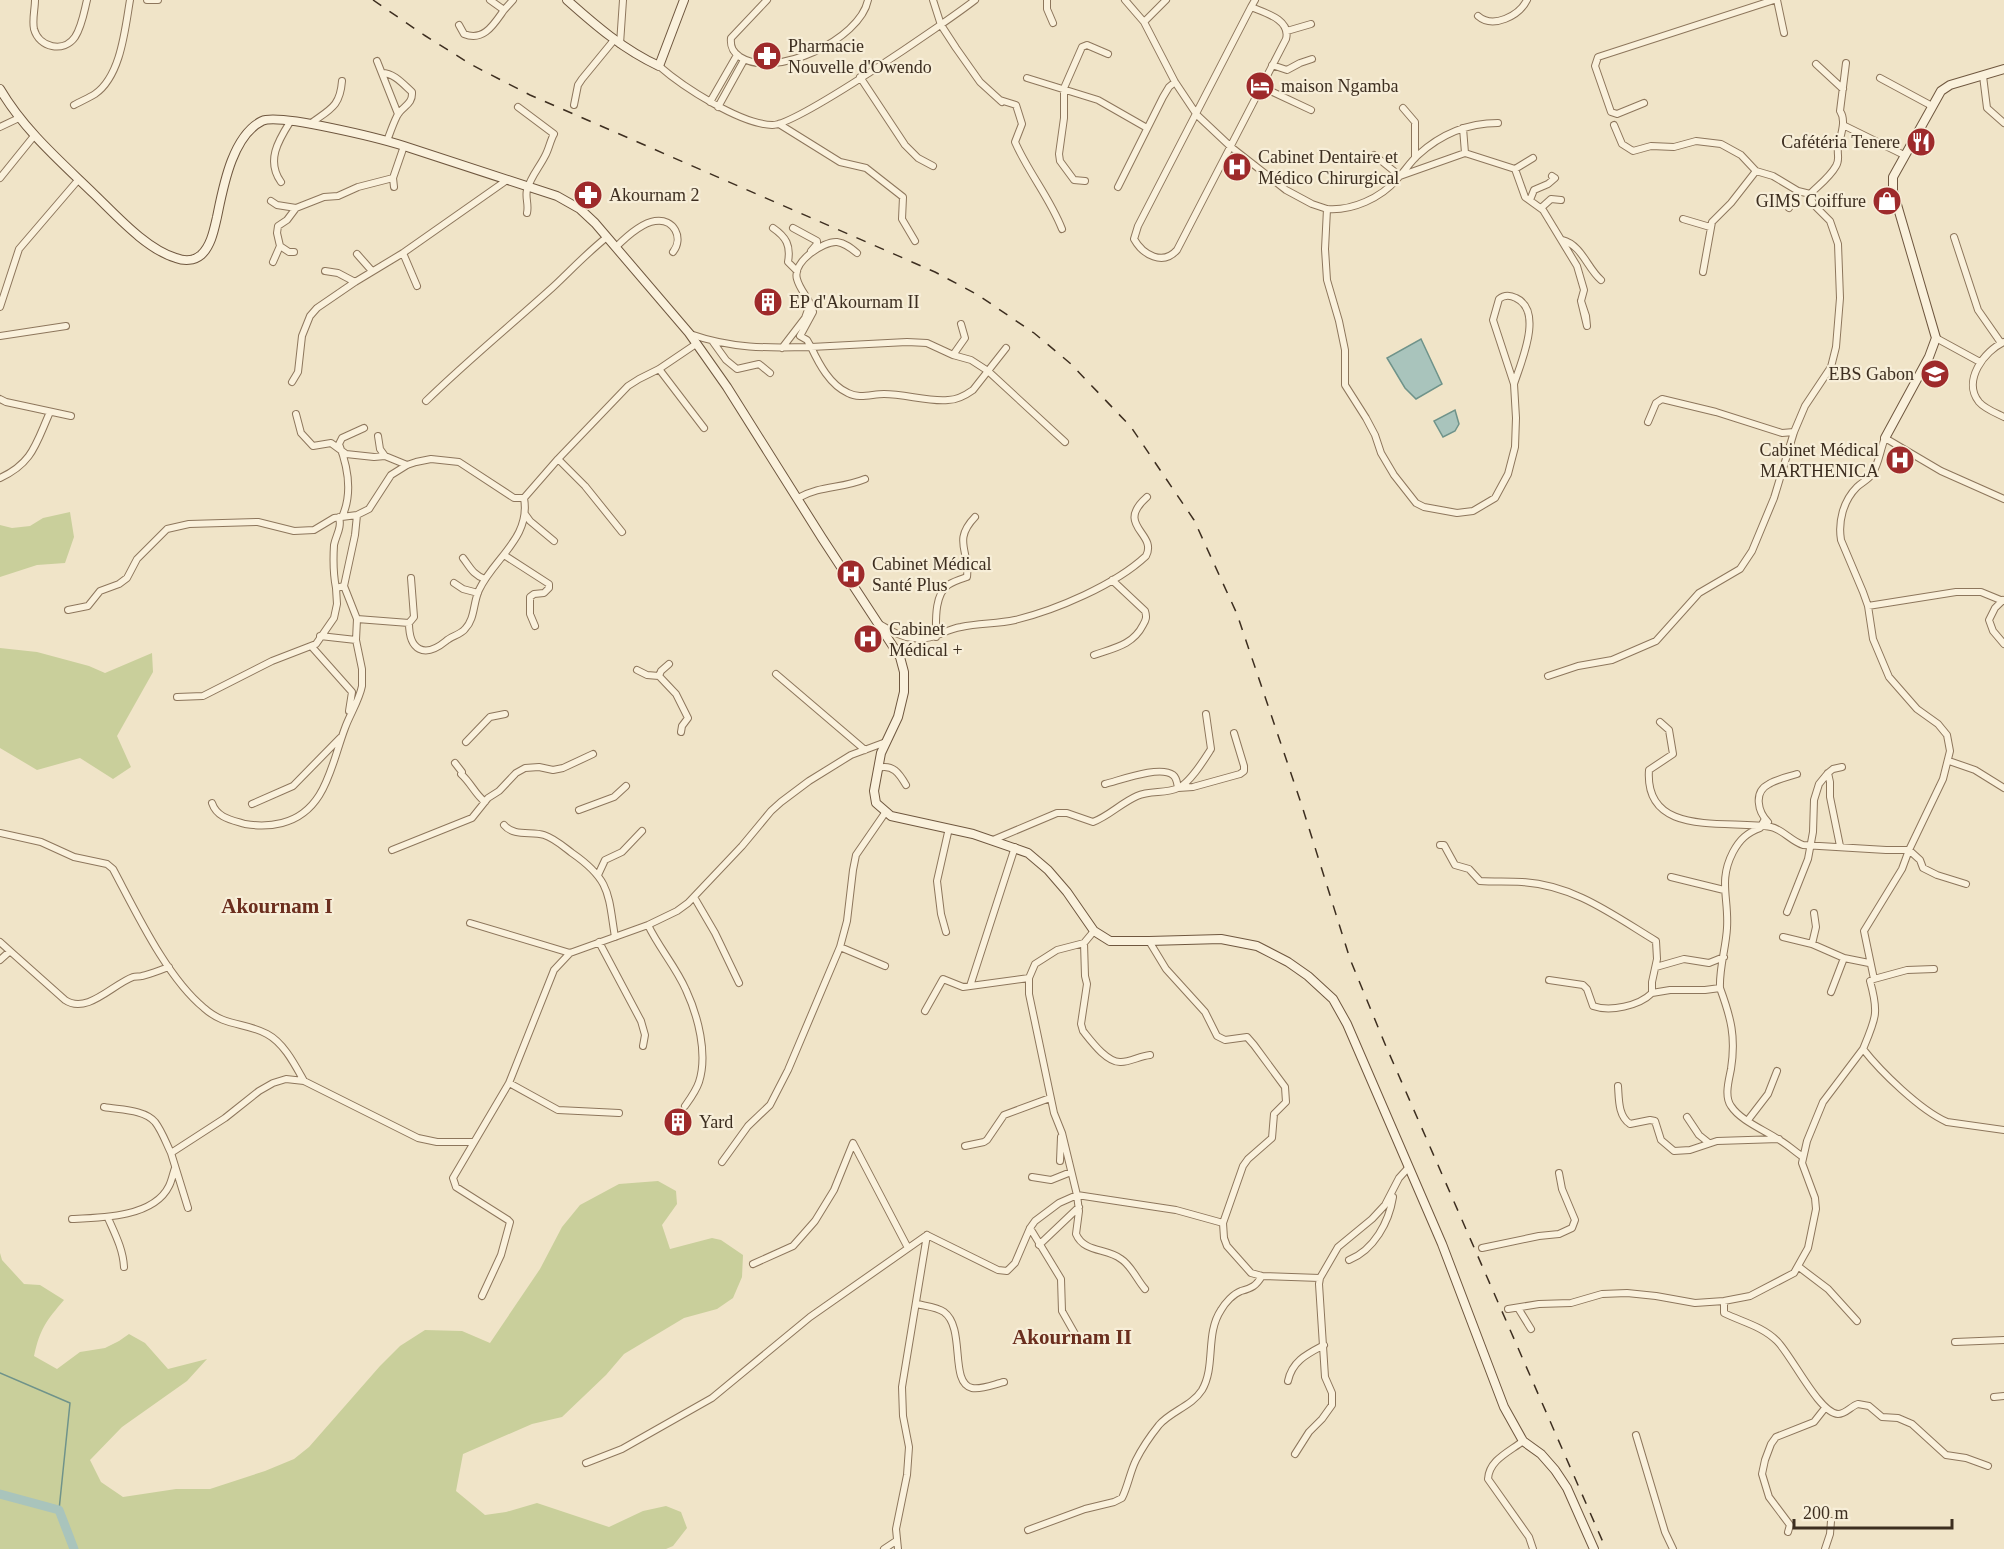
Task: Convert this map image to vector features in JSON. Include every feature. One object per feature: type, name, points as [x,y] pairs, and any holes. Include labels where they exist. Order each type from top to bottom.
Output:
[{"type":"street","points":[[36,0],[33,27],[43,43],[56,47],[69,44],[75,36],[81,24],[87,0]]},
{"type":"street","points":[[74,105],[96,93],[109,80],[121,48],[130,0]]},
{"type":"street","points":[[147,0],[158,0]]},
{"type":"street","points":[[490,0],[504,10]]},
{"type":"street","points":[[459,25],[464,34],[482,35],[491,28],[513,0]]},
{"type":"street","points":[[567,0],[617,42],[659,66],[718,107],[753,121],[773,125],[792,119],[860,77],[941,25],[975,0]]},
{"type":"street","points":[[574,105],[578,85],[582,79],[617,42],[623,0]]},
{"type":"street","points":[[659,66],[684,0]]},
{"type":"street","points":[[767,0],[731,38],[731,47],[736,55],[753,63],[764,64],[792,60],[824,47],[851,28],[866,10],[868,0]]},
{"type":"street","points":[[933,0],[941,25],[980,82],[1003,102],[1016,105],[1022,124],[1015,142],[1055,212],[1062,229]]},
{"type":"street","points":[[1047,0],[1047,9],[1053,23]]},
{"type":"street","points":[[1125,0],[1144,22],[1175,82],[1197,115],[1231,147],[1286,190],[1327,209],[1337,210],[1359,204],[1388,188],[1415,158],[1448,133],[1486,123],[1498,123]]},
{"type":"street","points":[[1144,22],[1166,0]]},
{"type":"street","points":[[1251,7],[1273,16],[1286,26],[1287,39],[1177,250],[1172,256],[1164,259],[1142,249],[1134,239],[1138,225],[1197,115],[1251,7],[1255,0]]},
{"type":"street","points":[[1478,16],[1490,22],[1510,17],[1522,8],[1527,0]]},
{"type":"street","points":[[1644,103],[1617,114],[1611,112],[1595,66],[1598,57],[1775,0],[1784,33]]},
{"type":"street","points":[[1287,31],[1311,24]]},
{"type":"street","points":[[1085,181],[1074,180],[1059,157],[1064,118],[1064,88],[1082,46],[1087,45],[1108,54]]},
{"type":"street","points":[[710,102],[736,55]]},
{"type":"street","points":[[1272,65],[1287,70],[1312,59]]},
{"type":"street","points":[[718,107],[744,60]]},
{"type":"street","points":[[376,61],[398,114]]},
{"type":"street","points":[[1810,194],[1830,175],[1839,161],[1843,125],[1840,111],[1846,63]]},
{"type":"street","points":[[1816,64],[1843,89]]},
{"type":"street","points":[[1874,979],[1864,931],[1902,869],[1943,779],[1950,751],[1947,735],[1938,724],[1917,709],[1889,677],[1873,639],[1868,606],[1841,540],[1840,518],[1855,489],[1871,476],[1885,438],[1929,357],[1936,338],[1893,191],[1893,177],[1945,87],[2004,69]]},
{"type":"street","points":[[382,73],[390,74],[412,92],[410,102],[398,114],[387,141]]},
{"type":"street","points":[[1983,76],[1987,108],[2004,123]]},
{"type":"street","points":[[860,77],[905,145],[918,158],[933,166]]},
{"type":"street","points":[[1027,78],[1098,100],[1147,128]]},
{"type":"street","points":[[1880,78],[1932,106]]},
{"type":"street","points":[[309,125],[332,107],[341,96],[342,81]]},
{"type":"street","points":[[1118,187],[1167,90],[1175,82]]},
{"type":"street","points":[[1262,87],[1311,110]]},
{"type":"street","points":[[0,89],[34,136],[143,238],[175,258],[192,260],[207,249],[235,153],[250,129],[265,120],[309,125],[404,146],[557,196],[569,202],[595,223],[689,333],[728,387],[822,538],[900,657],[904,672],[904,692],[901,706],[881,753],[875,780],[876,803],[885,813],[899,818],[949,828],[993,840],[1028,853],[1048,870],[1067,892],[1094,932],[1110,940],[1221,939],[1257,946],[1288,962],[1326,991],[1344,1016],[1456,1280],[1494,1386],[1504,1407],[1523,1441],[1541,1455],[1567,1488],[1594,1549]]},
{"type":"street","points":[[518,107],[554,134],[528,187],[527,213]]},
{"type":"street","points":[[1403,108],[1415,122],[1415,158]]},
{"type":"street","points":[[0,127],[19,118]]},
{"type":"street","points":[[281,182],[277,176],[274,157],[277,145],[290,122]]},
{"type":"street","points":[[779,124],[840,162],[866,168],[894,189],[903,197],[902,219],[915,240]]},
{"type":"street","points":[[1614,125],[1622,144],[1633,151],[1651,146],[1674,147],[1696,141],[1721,144],[1741,155],[1756,171],[1780,180],[1798,191],[1810,194]]},
{"type":"street","points":[[1843,125],[1904,155]]},
{"type":"street","points":[[1463,128],[1465,153]]},
{"type":"street","points":[[0,178],[34,136]]},
{"type":"street","points":[[394,187],[393,178],[404,146]]},
{"type":"street","points":[[1400,176],[1465,153],[1515,169],[1533,158]]},
{"type":"street","points":[[1374,155],[1400,176]]},
{"type":"street","points":[[1515,169],[1525,197],[1541,208],[1577,266],[1584,290],[1581,301]]},
{"type":"street","points":[[1703,272],[1710,227],[1756,171]]},
{"type":"street","points":[[1530,200],[1534,190],[1548,184],[1555,178],[1552,176]]},
{"type":"street","points":[[271,201],[277,205],[296,208],[324,197],[338,196],[358,187],[393,178]]},
{"type":"street","points":[[0,307],[20,249],[79,179]]},
{"type":"street","points":[[292,382],[298,372],[302,336],[310,316],[323,303],[403,253],[507,180]]},
{"type":"street","points":[[1789,208],[1798,191]]},
{"type":"street","points":[[1548,676],[1578,666],[1612,660],[1656,641],[1699,593],[1740,569],[1752,551],[1765,521],[1794,432],[1809,398],[1831,367],[1836,347],[1839,307],[1838,244],[1830,221],[1813,204],[1810,194]]},
{"type":"street","points":[[1541,208],[1551,199],[1561,200]]},
{"type":"street","points":[[273,262],[280,246],[278,226],[287,220],[296,208]]},
{"type":"street","points":[[1327,209],[1325,249],[1327,280],[1345,350],[1345,385],[1370,426],[1394,476],[1416,503],[1424,507],[1456,513],[1473,511],[1495,498],[1508,474],[1515,447],[1514,384],[1493,320],[1499,299],[1510,296],[1518,298],[1526,305],[1530,318],[1525,353],[1514,384]]},
{"type":"street","points":[[1683,219],[1710,227]]},
{"type":"street","points":[[616,247],[634,231],[649,222],[658,220],[668,222],[676,231],[678,239],[673,252]]},
{"type":"street","points":[[772,228],[785,237],[788,262],[797,271]]},
{"type":"street","points":[[793,228],[817,241],[797,271],[797,280],[811,303],[813,312],[800,336],[807,340],[818,363],[834,383],[850,395],[896,394],[950,400],[974,390],[1006,348]]},
{"type":"street","points":[[426,401],[607,237]]},
{"type":"street","points":[[1954,237],[1978,310],[2003,343],[1980,362],[1973,379],[1976,396],[1983,405],[2004,417]]},
{"type":"street","points":[[1561,239],[1577,248],[1595,275],[1601,279]]},
{"type":"street","points":[[811,251],[831,242],[837,242],[844,243],[858,252]]},
{"type":"street","points":[[280,246],[289,252],[294,252]]},
{"type":"street","points":[[403,253],[417,286]]},
{"type":"street","points":[[357,254],[372,272]]},
{"type":"street","points":[[325,272],[338,273],[354,282]]},
{"type":"street","points":[[782,348],[805,318],[811,303]]},
{"type":"street","points":[[953,355],[965,338],[961,324]]},
{"type":"street","points":[[0,336],[66,326]]},
{"type":"street","points":[[689,333],[732,346],[782,348],[927,343],[953,355],[971,360],[988,371],[1065,442]]},
{"type":"street","points":[[1936,338],[1980,362]]},
{"type":"street","points":[[713,342],[726,360],[737,369],[759,364],[770,373]]},
{"type":"street","points":[[411,578],[414,617],[409,622],[409,637],[418,649],[433,650],[464,631],[469,624],[478,593],[485,579],[521,528],[525,514],[524,498],[628,386],[659,369],[696,344]]},
{"type":"street","points":[[659,369],[704,428]]},
{"type":"street","points":[[0,399],[71,416]]},
{"type":"street","points":[[1648,422],[1656,403],[1662,399],[1716,412],[1782,433],[1794,432]]},
{"type":"street","points":[[0,478],[16,471],[26,462],[50,412]]},
{"type":"street","points":[[296,414],[301,433],[313,446],[331,443],[351,455],[386,456],[407,465]]},
{"type":"street","points":[[177,697],[203,696],[272,661],[312,646],[326,631],[334,618],[337,604],[332,573],[335,543],[341,517],[348,504],[350,489],[343,452],[339,444],[342,438],[364,428]]},
{"type":"street","points":[[378,436],[380,449],[386,456]]},
{"type":"street","points":[[1885,438],[1941,471],[2004,499]]},
{"type":"street","points":[[69,610],[88,606],[100,591],[119,584],[127,578],[137,560],[163,533],[174,527],[199,523],[258,522],[294,531],[314,530],[341,517],[357,515],[369,508],[391,475],[407,465],[431,459],[459,462],[514,498],[524,498]]},
{"type":"street","points":[[558,459],[585,486],[622,532]]},
{"type":"street","points":[[798,498],[817,490],[846,486],[865,479]]},
{"type":"street","points":[[878,624],[908,637],[936,637],[959,627],[1014,620],[1077,598],[1112,580],[1143,558],[1149,549],[1149,543],[1137,527],[1135,513],[1136,507],[1147,497]]},
{"type":"street","points":[[525,514],[554,541]]},
{"type":"street","points":[[212,803],[219,814],[231,820],[254,826],[273,825],[294,819],[306,812],[322,793],[360,693],[363,677],[356,640],[357,619],[344,586],[357,515]]},
{"type":"street","points":[[936,637],[936,618],[943,590],[951,583],[968,575],[962,543],[963,534],[975,517]]},
{"type":"street","points":[[504,555],[549,584],[549,588],[544,593],[530,597],[531,614],[535,626]]},
{"type":"street","points":[[464,558],[477,576],[485,579]]},
{"type":"street","points":[[1094,655],[1124,645],[1135,638],[1146,619],[1145,611],[1112,580]]},
{"type":"street","points":[[454,583],[463,589],[478,593]]},
{"type":"street","points":[[336,588],[344,586]]},
{"type":"street","points":[[1868,606],[1956,592],[1981,592],[2003,600],[1995,608],[1989,620],[2004,644]]},
{"type":"street","points":[[357,619],[409,622]]},
{"type":"street","points":[[320,636],[356,640]]},
{"type":"street","points":[[312,646],[352,692],[360,693]]},
{"type":"street","points":[[659,676],[669,664]]},
{"type":"street","points":[[637,670],[647,675],[659,676],[676,694],[688,718],[681,732]]},
{"type":"street","points":[[776,674],[865,750]]},
{"type":"street","points":[[252,804],[293,786],[344,732],[351,708],[352,692]]},
{"type":"street","points":[[466,742],[485,720],[505,714]]},
{"type":"street","points":[[1179,788],[1211,749],[1206,714]]},
{"type":"street","points":[[1660,722],[1670,730],[1673,754],[1649,770],[1650,784],[1656,801],[1680,819],[1714,825],[1764,822],[1796,843],[1809,846],[1909,850],[1920,860],[1923,868],[1966,884]]},
{"type":"street","points":[[993,840],[1056,813],[1068,813],[1093,822],[1140,794],[1193,787],[1240,774],[1244,771],[1234,733]]},
{"type":"street","points":[[482,1296],[501,1254],[510,1222],[456,1187],[454,1174],[509,1083],[549,981],[561,962],[570,953],[648,925],[677,911],[694,897],[776,807],[824,771],[851,755],[886,742]]},
{"type":"street","points":[[392,850],[472,818],[485,802],[500,791],[516,773],[525,768],[539,767],[553,770],[563,768],[593,754]]},
{"type":"street","points":[[1949,761],[1975,770],[2004,788]]},
{"type":"street","points":[[455,763],[478,796],[485,802]]},
{"type":"street","points":[[1787,912],[1808,859],[1813,832],[1814,800],[1819,784],[1833,769],[1842,767]]},
{"type":"street","points":[[878,768],[891,768],[899,772],[906,785]]},
{"type":"street","points":[[1105,784],[1159,770],[1173,775],[1179,788]]},
{"type":"street","points":[[1828,773],[1830,797],[1840,846]]},
{"type":"street","points":[[1764,822],[1759,804],[1764,788],[1767,784],[1797,774]]},
{"type":"street","points":[[579,810],[615,797],[626,786]]},
{"type":"street","points":[[723,1162],[748,1126],[770,1105],[788,1070],[840,947],[847,921],[856,855],[885,813]]},
{"type":"street","points":[[1764,822],[1738,843],[1727,865],[1724,890],[1727,926],[1720,988],[1734,1035],[1728,1100],[1733,1109],[1803,1157]]},
{"type":"street","points":[[504,825],[508,830],[515,832],[544,835],[579,857],[598,875],[608,891],[615,937]]},
{"type":"street","points":[[945,932],[938,881],[949,828]]},
{"type":"street","points":[[598,875],[605,860],[622,852],[642,831]]},
{"type":"street","points":[[0,833],[41,842],[83,860],[107,864],[113,869],[169,967],[186,990],[212,1015],[230,1023],[255,1029],[275,1040],[304,1081]]},
{"type":"street","points":[[1440,845],[1444,845],[1455,865],[1469,869],[1480,881],[1522,882],[1565,890],[1587,898],[1614,913],[1656,941],[1656,967],[1652,993]]},
{"type":"street","points":[[970,986],[1015,847]]},
{"type":"street","points":[[1671,877],[1724,890]]},
{"type":"street","points":[[694,897],[715,933],[739,983]]},
{"type":"street","points":[[1812,944],[1816,927],[1814,912]]},
{"type":"street","points":[[470,923],[570,953]]},
{"type":"street","points":[[648,925],[685,988],[693,1007],[700,1037],[702,1048],[700,1079],[685,1106]]},
{"type":"street","points":[[1094,932],[1084,943],[1057,950],[1035,964],[1029,978],[1029,994],[1050,1098],[1062,1133],[1077,1195],[1079,1207],[1076,1234],[1078,1239],[1093,1249],[1118,1256],[1125,1261],[1145,1289]]},
{"type":"street","points":[[1783,937],[1812,944],[1844,958],[1869,963]]},
{"type":"street","points":[[1149,941],[1166,969],[1205,1012],[1217,1036],[1225,1040],[1247,1037],[1285,1088],[1286,1102],[1273,1116],[1272,1138],[1243,1166],[1223,1223],[1224,1238],[1231,1252],[1247,1270],[1262,1276],[1320,1278]]},
{"type":"street","points":[[0,942],[71,1004],[79,1005],[87,1002],[133,977],[144,976],[169,967]]},
{"type":"street","points":[[599,942],[641,1021],[645,1035],[643,1046]]},
{"type":"street","points":[[1084,943],[1087,984],[1081,1024],[1083,1031],[1113,1061],[1123,1062],[1150,1055]]},
{"type":"street","points":[[840,947],[885,966]]},
{"type":"street","points":[[0,960],[10,951]]},
{"type":"street","points":[[1656,967],[1684,959],[1709,963],[1724,957]]},
{"type":"street","points":[[1831,992],[1844,958]]},
{"type":"street","points":[[1508,1309],[1539,1304],[1570,1303],[1602,1294],[1627,1293],[1695,1303],[1724,1301],[1750,1296],[1789,1276],[1799,1267],[1808,1248],[1815,1209],[1815,1198],[1804,1171],[1803,1157],[1812,1124],[1823,1102],[1863,1049],[1876,1020],[1876,1002],[1870,981],[1907,970],[1934,969]]},
{"type":"street","points":[[925,1011],[943,979],[963,987],[1029,978]]},
{"type":"street","points":[[1549,980],[1583,985],[1587,989],[1593,1006],[1600,1008],[1617,1008],[1643,1000],[1652,993],[1670,990],[1720,988]]},
{"type":"street","points":[[1863,1049],[1911,1097],[1939,1118],[1947,1122],[2004,1130]]},
{"type":"street","points":[[1748,1120],[1768,1094],[1777,1071]]},
{"type":"street","points":[[171,1153],[225,1118],[259,1091],[286,1079],[304,1081],[418,1138],[437,1142],[474,1142]]},
{"type":"street","points":[[509,1083],[558,1110],[619,1113]]},
{"type":"street","points":[[1617,1086],[1623,1117],[1630,1124],[1655,1121],[1661,1140],[1677,1152],[1709,1143],[1779,1139]]},
{"type":"street","points":[[965,1146],[987,1140],[1004,1115],[1050,1098]]},
{"type":"street","points":[[104,1107],[138,1112],[154,1122],[171,1153],[188,1208]]},
{"type":"street","points":[[1687,1117],[1699,1135],[1709,1143]]},
{"type":"street","points":[[1060,1161],[1062,1133]]},
{"type":"street","points":[[753,1264],[793,1246],[815,1221],[834,1190],[853,1143],[908,1248]]},
{"type":"street","points":[[1295,1454],[1309,1432],[1332,1405],[1332,1393],[1325,1377],[1320,1278],[1338,1247],[1372,1219],[1388,1200],[1399,1178],[1408,1167]]},
{"type":"street","points":[[72,1219],[108,1218],[152,1204],[169,1186],[175,1168]]},
{"type":"street","points":[[1032,1177],[1051,1180],[1071,1172]]},
{"type":"street","points":[[1482,1248],[1559,1234],[1572,1228],[1575,1220],[1562,1189],[1559,1173]]},
{"type":"street","points":[[1349,1260],[1360,1254],[1377,1236],[1392,1204],[1395,1187]]},
{"type":"street","points":[[927,1235],[998,1270],[1007,1271],[1015,1263],[1030,1228],[1048,1210],[1065,1199],[1077,1195],[1176,1210],[1223,1223]]},
{"type":"street","points":[[1039,1245],[1079,1207]]},
{"type":"street","points":[[108,1218],[120,1248],[124,1267]]},
{"type":"street","points":[[1030,1228],[1061,1280],[1062,1311],[1079,1341]]},
{"type":"street","points":[[586,1463],[604,1458],[622,1449],[712,1398],[810,1317],[927,1235]]},
{"type":"street","points":[[898,1549],[896,1541],[898,1516],[907,1475],[909,1447],[903,1416],[902,1387],[927,1235]]},
{"type":"street","points":[[1799,1267],[1828,1289],[1857,1321]]},
{"type":"street","points":[[1028,1530],[1122,1498],[1136,1461],[1159,1425],[1196,1398],[1202,1389],[1208,1375],[1216,1319],[1221,1309],[1234,1295],[1251,1289],[1262,1276]]},
{"type":"street","points":[[1724,1301],[1724,1312],[1764,1330],[1778,1342],[1825,1408],[1831,1412],[1845,1413],[1858,1404],[1869,1406],[1882,1417],[1898,1418],[1912,1424],[1946,1455],[1966,1458],[1988,1466]]},
{"type":"street","points":[[916,1304],[944,1312],[950,1319],[958,1343],[961,1378],[966,1385],[975,1388],[1004,1382]]},
{"type":"street","points":[[1518,1308],[1531,1329]]},
{"type":"street","points":[[1955,1342],[2004,1340]]},
{"type":"street","points":[[1288,1381],[1291,1371],[1302,1358],[1324,1345]]},
{"type":"street","points":[[1994,1397],[2004,1396]]},
{"type":"street","points":[[1788,1532],[1790,1525],[1769,1497],[1766,1488],[1762,1474],[1765,1460],[1776,1437],[1814,1422],[1825,1408]]},
{"type":"street","points":[[1636,1435],[1665,1532],[1673,1549]]},
{"type":"street","points":[[1523,1441],[1494,1462],[1488,1472],[1488,1479],[1529,1537],[1533,1549]]},
{"type":"street","points":[[1825,1549],[1831,1521]]},
{"type":"street","points":[[884,1549],[896,1541]]},
{"type":"green space","points":[[70,512],[74,537],[65,563],[37,565],[0,577],[0,525],[12,528],[30,526],[43,518]]},
{"type":"green space","points":[[0,648],[37,652],[89,666],[105,673],[152,653],[153,672],[117,736],[131,767],[113,779],[80,758],[37,770],[0,748]]},
{"type":"green space","points":[[658,1181],[676,1191],[677,1204],[662,1225],[670,1249],[712,1238],[721,1240],[743,1255],[742,1277],[733,1298],[717,1309],[684,1318],[624,1354],[606,1375],[562,1417],[532,1424],[463,1454],[456,1491],[485,1515],[537,1503],[609,1527],[643,1511],[666,1506],[681,1512],[687,1528],[673,1546],[666,1549],[0,1549],[0,1253],[2,1260],[24,1284],[40,1285],[64,1300],[44,1326],[34,1356],[57,1369],[80,1352],[105,1348],[129,1334],[145,1343],[168,1369],[207,1359],[187,1381],[122,1427],[90,1460],[101,1482],[123,1497],[176,1489],[210,1489],[294,1459],[309,1447],[400,1346],[425,1330],[462,1331],[490,1343],[540,1269],[562,1227],[580,1205],[619,1184]]},
{"type":"water","points":[[1421,339],[1442,384],[1416,399],[1405,388],[1387,358]]},
{"type":"water","points":[[1455,410],[1459,424],[1455,431],[1443,437],[1434,421]]},
{"type":"waterway","points":[[0,1373],[70,1403],[59,1510]]},
{"type":"waterway","points":[[0,1494],[59,1510],[74,1549]]},
{"type":"railway","points":[[373,0],[472,65],[530,95],[935,272],[978,295],[1034,333],[1071,364],[1131,427],[1194,520],[1237,614],[1302,806],[1350,959],[1606,1549]]},
{"type":"place","name":"Pharmacie Nouvelle d'Owendo","points":[[767,56]]},
{"type":"place","name":"maison Ngamba","points":[[1260,86]]},
{"type":"place","name":"Cafétéria Tenere","points":[[1921,142]]},
{"type":"place","name":"Cabinet Dentaire et Médico Chirurgical","points":[[1237,167]]},
{"type":"place","name":"Akournam 2","points":[[588,195]]},
{"type":"place","name":"GIMS Coiffure","points":[[1887,201]]},
{"type":"place","name":"EP d'Akournam II","points":[[768,302]]},
{"type":"place","name":"EBS Gabon","points":[[1935,374]]},
{"type":"place","name":"Cabinet Médical MARTHENICA","points":[[1900,460]]},
{"type":"place","name":"Cabinet Médical Santé Plus","points":[[851,574]]},
{"type":"place","name":"Cabinet Médical +","points":[[868,639]]},
{"type":"place","name":"Yard","points":[[678,1122]]},
{"type":"district","name":"Akournam I","points":[[277,906]]},
{"type":"district","name":"Akournam II","points":[[1072,1337]]}]
